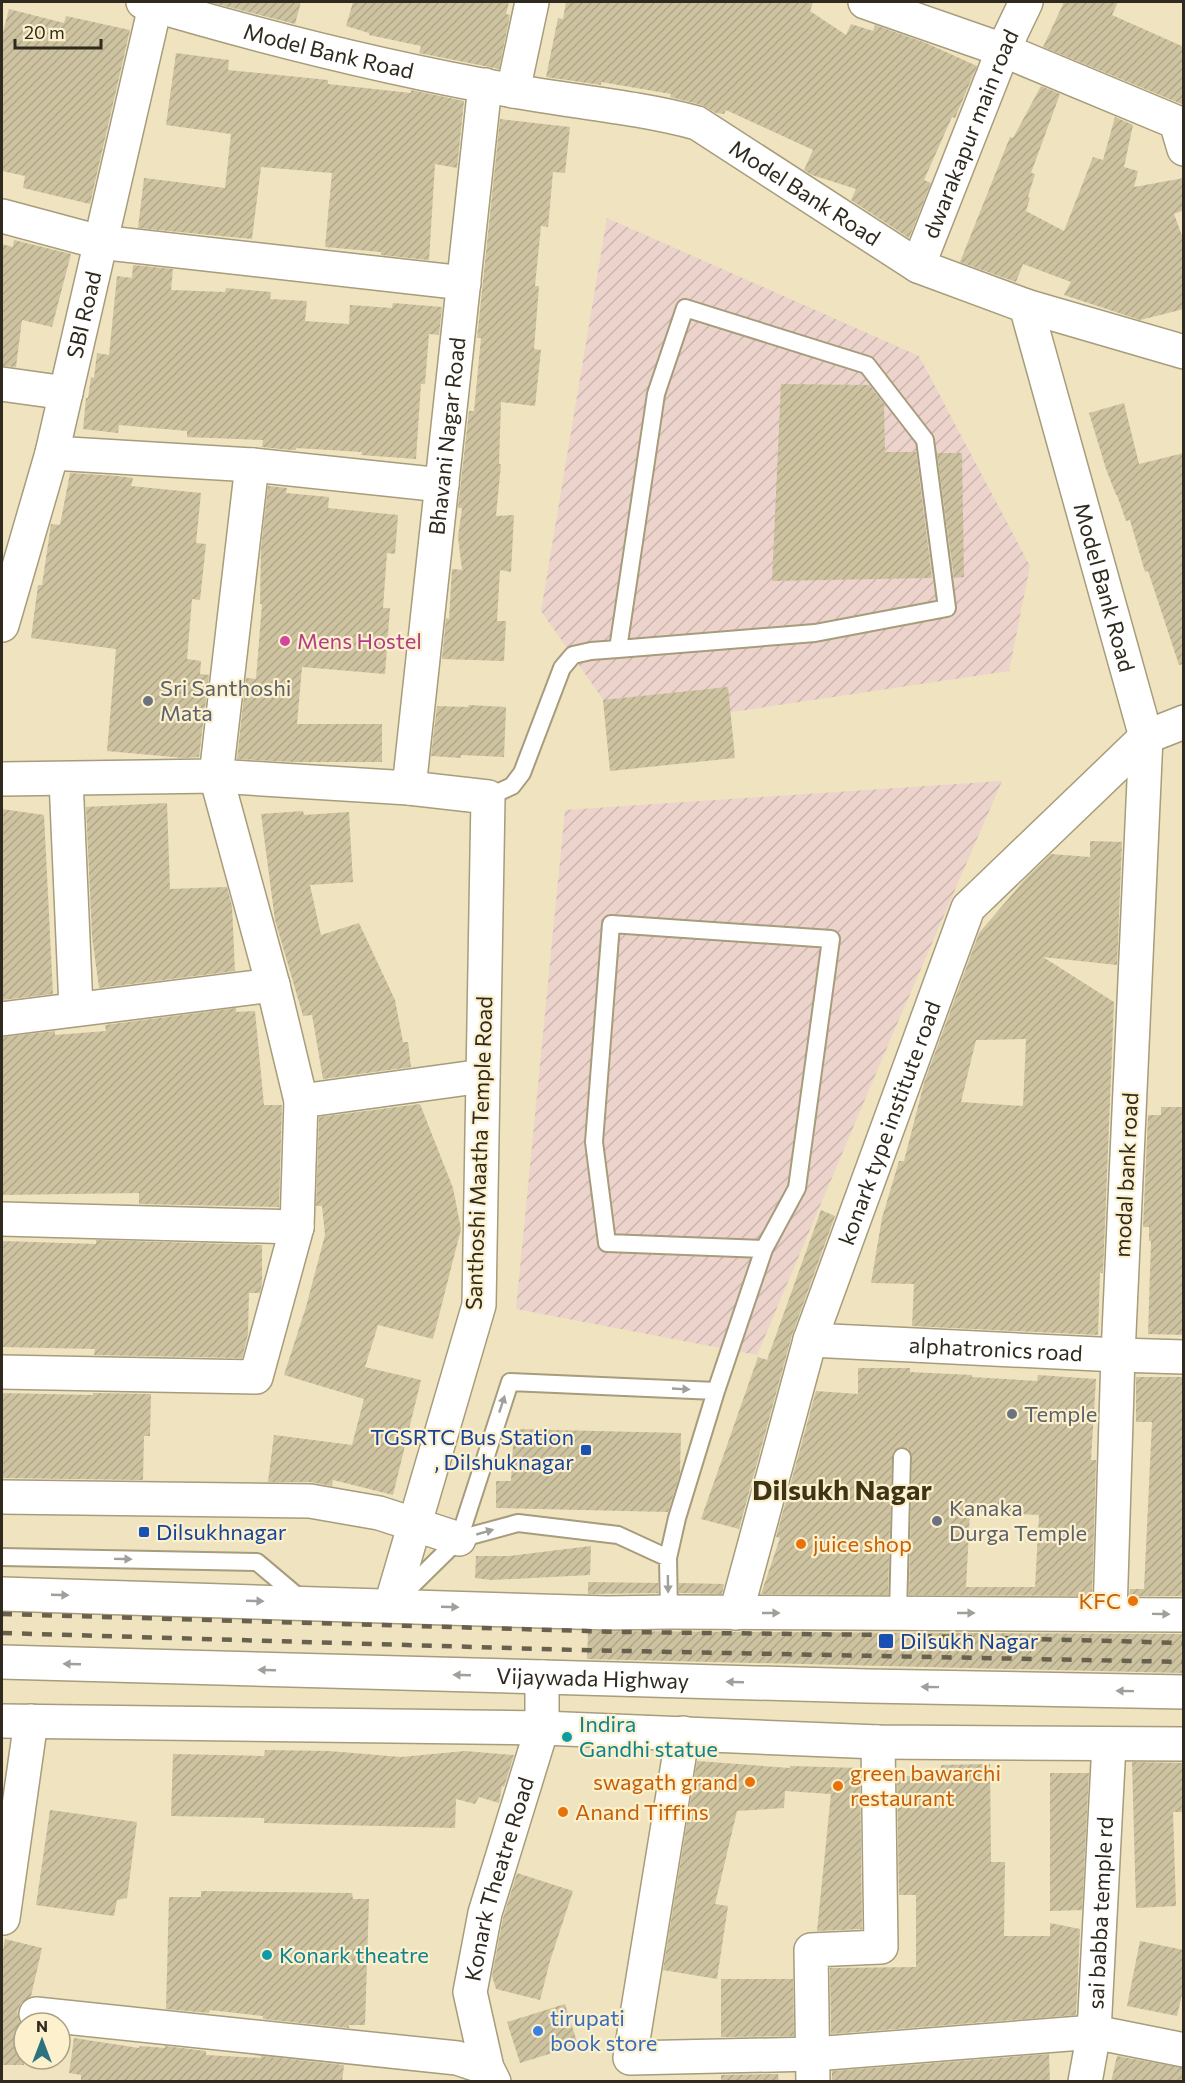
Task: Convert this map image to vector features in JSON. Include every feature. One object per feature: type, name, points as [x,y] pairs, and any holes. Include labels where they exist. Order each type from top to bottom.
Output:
[{"type":"main road","name":"Bhavani Nagar Road","points":[[409,788],[464,283],[499,88],[532,2]]},
{"type":"main road","points":[[865,2],[1003,50],[1176,122],[1184,149]]},
{"type":"main road","name":"dwarakapur main road","points":[[918,266],[1003,50],[1026,2]]},
{"type":"main road","name":"Model Bank Road","points":[[151,3],[295,45],[499,88],[671,116],[697,123],[918,266],[1026,306],[1146,737]]},
{"type":"main road","name":"SBI Road","points":[[2,625],[52,453],[151,3]]},
{"type":"main road","points":[[2,216],[99,242],[464,283]]},
{"type":"main road","points":[[1026,306],[1184,352]]},
{"type":"main road","points":[[2,384],[66,393]]},
{"type":"main road","points":[[52,453],[252,465],[442,485]]},
{"type":"main road","points":[[2,1372],[256,1377],[297,1227],[301,1101],[273,985],[216,776],[252,465]]},
{"type":"main road","name":"konark type institute road","points":[[736,1612],[810,1340],[968,908],[1146,737],[1184,722]]},
{"type":"main road","name":"modal bank road","points":[[1110,1614],[1118,1355],[1146,737]]},
{"type":"main road","points":[[2,779],[216,776],[409,788],[488,797]]},
{"type":"main road","points":[[66,779],[76,1008]]},
{"type":"main road","name":"Santhoshi Maatha Temple Road","points":[[392,1605],[479,1305],[488,797]]},
{"type":"main road","points":[[2,1019],[273,985]]},
{"type":"main road","points":[[301,1101],[483,1076]]},
{"type":"main road","points":[[2,1220],[297,1227]]},
{"type":"main road","name":"alphatronics road","points":[[810,1340],[1184,1357]]},
{"type":"main road","points":[[2,1497],[310,1501],[379,1513],[459,1539]]},
{"type":"main road","points":[[2,1594],[607,1613],[1184,1615]]},
{"type":"main road","name":"Vijaywada Highway","points":[[2,1662],[1184,1692]]},
{"type":"main road","name":"Konark Theatre Road","points":[[491,2075],[470,1992],[484,1913],[542,1728],[542,1677]]},
{"type":"main road","points":[[3,1918],[16,1721],[542,1728],[878,1742],[1184,1744]]},
{"type":"main road","points":[[683,1733],[630,2058],[813,2068],[1094,2032],[1184,2049]]},
{"type":"main road","points":[[813,2068],[811,1950],[881,1947],[878,1742]]},
{"type":"main road","name":"sai babba temple rd","points":[[1085,2082],[1094,2032],[1109,1744]]},
{"type":"main road","points":[[72,2018],[457,2058],[491,2075]]},
{"type":"lane","points":[[488,797],[512,786],[522,773],[562,668],[573,655],[591,651],[618,649],[814,633],[947,608],[925,440],[867,365],[685,308],[656,394],[618,649]]},
{"type":"lane","points":[[669,1612],[668,1558],[677,1518],[716,1391],[764,1249],[797,1188],[831,939],[611,924],[594,1142],[607,1243],[764,1249]]},
{"type":"lane","points":[[392,1605],[459,1539],[510,1382],[716,1391]]},
{"type":"lane","points":[[898,1613],[902,1457]]},
{"type":"lane","points":[[459,1539],[518,1523],[618,1535],[668,1558]]},
{"type":"lane","points":[[2,1557],[257,1562],[304,1603]]},
{"type":"shaded area","points":[[607,218],[919,356],[1030,566],[1009,671],[623,728],[541,611]]},
{"type":"shaded area","points":[[1002,781],[757,1355],[516,1309],[565,810]]},
{"type":"building","points":[[209,2],[301,2],[295,24]]},
{"type":"building","points":[[353,2],[509,2],[506,14],[510,15],[499,69],[419,53],[421,46],[369,35],[369,33],[346,26]]},
{"type":"building","points":[[566,2],[813,2],[810,11],[846,35],[851,24],[873,31],[875,25],[926,43],[977,66],[955,118],[952,117],[924,180],[931,183],[909,238],[851,200],[856,189],[812,175],[804,170],[813,150],[726,110],[724,114],[716,113],[702,105],[670,97],[671,94],[601,82],[601,85],[546,77],[558,18],[563,19]]},
{"type":"building","points":[[1064,2],[1118,2],[1112,15],[1184,47],[1184,105],[1043,47]]},
{"type":"building","points":[[9,9],[64,23],[66,16],[130,30],[90,204],[23,188],[25,176],[2,171],[2,36]]},
{"type":"building","points":[[176,53],[229,60],[228,70],[328,80],[328,84],[411,93],[411,90],[464,101],[457,168],[435,164],[429,260],[381,255],[381,252],[325,247],[332,173],[261,167],[252,239],[138,228],[144,178],[225,188],[231,134],[166,125]]},
{"type":"building","points":[[1041,86],[1060,94],[1031,173],[1035,174],[1026,211],[1064,231],[1093,157],[1103,160],[1115,117],[1133,125],[1124,167],[1138,171],[1134,187],[1184,178],[1184,210],[1174,214],[1184,241],[1184,309],[1140,320],[1064,295],[1071,282],[1023,264],[1016,282],[960,262],[1010,137],[1013,138]]},
{"type":"building","points":[[500,119],[570,127],[565,173],[553,172],[548,227],[541,226],[535,286],[539,286],[534,349],[541,350],[535,406],[501,402],[499,464],[501,464],[496,516],[514,515],[511,572],[500,570],[497,621],[506,621],[504,661],[442,659],[446,618],[449,619],[452,569],[462,570],[458,537],[462,508],[458,508],[469,411],[474,411],[481,338],[477,338]]},
{"type":"building","points":[[14,240],[71,254],[52,327],[22,320],[16,367],[2,366],[2,244],[13,247]]},
{"type":"building","points":[[133,265],[173,269],[171,290],[225,292],[226,288],[271,292],[270,299],[307,301],[305,321],[349,324],[350,305],[392,308],[393,303],[442,307],[439,335],[429,334],[425,384],[421,384],[416,459],[361,455],[362,452],[262,447],[263,440],[187,437],[187,431],[119,425],[118,433],[83,429],[86,398],[88,398],[91,377],[94,378],[97,353],[109,355],[117,276],[132,278]]},
{"type":"building","points":[[781,384],[869,385],[884,404],[885,452],[916,452],[932,578],[772,581]]},
{"type":"building","points":[[1124,403],[1139,464],[1184,453],[1184,664],[1179,665],[1148,571],[1145,572],[1130,520],[1126,521],[1106,469],[1089,413]]},
{"type":"building","points":[[937,453],[962,453],[964,577],[954,578]]},
{"type":"building","points":[[70,473],[133,478],[131,486],[201,493],[196,543],[206,544],[200,600],[192,599],[187,659],[201,661],[200,674],[209,675],[199,757],[184,758],[107,751],[116,649],[31,638],[38,585],[42,585],[51,524],[60,525]]},
{"type":"building","points":[[268,486],[287,488],[286,493],[329,497],[328,508],[398,515],[395,554],[387,553],[383,608],[390,608],[385,674],[302,667],[297,724],[382,724],[382,762],[294,762],[237,759],[246,678],[256,679],[262,604],[260,604],[261,548]]},
{"type":"building","points":[[728,687],[735,758],[610,771],[603,700]]},
{"type":"building","points":[[469,705],[506,707],[504,757],[431,756],[437,706],[468,707]]},
{"type":"building","points":[[167,803],[170,889],[227,887],[232,906],[235,971],[99,988],[92,937],[86,807]]},
{"type":"building","points":[[2,809],[44,815],[53,994],[2,1000]]},
{"type":"building","points":[[303,811],[304,815],[349,812],[353,882],[310,885],[321,935],[359,923],[395,1000],[403,1042],[408,1042],[411,1067],[323,1079],[312,1015],[303,1016],[275,920],[261,814]]},
{"type":"building","points":[[1090,841],[1122,842],[1117,965],[1043,957],[1114,1002],[1103,1273],[1100,1273],[1098,1335],[912,1326],[914,1284],[871,1283],[882,1218],[899,1161],[904,1161],[924,1083],[979,933],[1027,877],[1051,854],[1090,857]],"holes":[[[1026,1039],[1023,1106],[961,1102],[976,1040]]]},
{"type":"building","points":[[236,1008],[236,1012],[255,1011],[264,1105],[282,1105],[279,1207],[139,1204],[139,1193],[2,1195],[2,1037],[55,1031],[55,1035],[106,1031],[105,1025]]},
{"type":"building","points":[[420,1104],[453,1188],[461,1229],[433,1339],[378,1325],[365,1367],[421,1380],[393,1495],[333,1480],[332,1486],[310,1482],[268,1482],[274,1435],[352,1445],[364,1399],[284,1375],[306,1307],[325,1235],[322,1206],[316,1206],[319,1117]]},
{"type":"building","points":[[1161,1107],[1184,1107],[1184,1335],[1148,1334],[1151,1241],[1149,1241],[1149,1227],[1143,1227],[1148,1115],[1161,1115]]},
{"type":"building","points":[[821,1210],[835,1216],[792,1335],[739,1529],[701,1519],[758,1357],[767,1360]]},
{"type":"building","points":[[96,1240],[262,1245],[262,1283],[260,1293],[249,1293],[248,1334],[242,1358],[94,1355],[95,1349],[2,1347],[2,1241],[96,1244]]},
{"type":"building","points":[[858,1368],[910,1368],[910,1372],[1037,1381],[1038,1375],[1096,1379],[1091,1460],[1096,1460],[1092,1596],[909,1595],[912,1457],[908,1448],[902,1447],[893,1451],[892,1457],[888,1595],[761,1594],[780,1538],[776,1537],[816,1391],[858,1394]],"holes":[[[970,1512],[1039,1515],[1035,1587],[966,1587]]]},
{"type":"building","points":[[1136,1377],[1184,1377],[1183,1596],[1129,1596],[1130,1589],[1144,1589],[1152,1422],[1136,1422]]},
{"type":"building","points":[[2,1393],[151,1394],[150,1436],[144,1436],[143,1480],[2,1478]]},
{"type":"building","points":[[514,1429],[681,1433],[680,1473],[668,1512],[496,1508],[496,1481],[511,1481]]},
{"type":"building","points":[[591,1546],[590,1575],[491,1580],[475,1578],[476,1556],[509,1556]]},
{"type":"building","points":[[588,1582],[658,1583],[658,1593],[588,1594]]},
{"type":"building","points":[[679,1583],[724,1584],[722,1594],[679,1593]]},
{"type":"building","points":[[588,1631],[1182,1634],[1182,1673],[587,1659]]},
{"type":"building","points":[[265,1750],[329,1751],[401,1757],[465,1751],[514,1755],[504,1787],[502,1786],[499,1803],[479,1797],[475,1804],[456,1799],[455,1828],[264,1823],[264,1818],[171,1816],[173,1754],[264,1756]]},
{"type":"building","points":[[697,1761],[790,1768],[790,1766],[860,1768],[862,1929],[817,1931],[831,1794],[785,1791],[784,1808],[737,1811],[715,1904],[728,1906],[717,1979],[663,1970]]},
{"type":"building","points":[[1132,1762],[1184,1763],[1184,1812],[1173,1812],[1176,1906],[1136,1908]]},
{"type":"building","points":[[990,1764],[991,1862],[1005,1862],[1004,1936],[1050,1936],[1050,1923],[1080,1929],[1076,2015],[831,2034],[830,1968],[916,1967],[916,1895],[899,1895],[897,1776],[941,1776],[941,1765]]},
{"type":"building","points":[[1050,1773],[1089,1773],[1082,1910],[1050,1911]]},
{"type":"building","points":[[50,1810],[137,1822],[127,1898],[117,1900],[114,1916],[36,1905]]},
{"type":"building","points":[[517,1873],[573,1891],[540,2000],[496,1989],[492,1976],[503,1918]]},
{"type":"building","name":"Konark theatre","points":[[201,1891],[352,1893],[353,1899],[369,1899],[365,2025],[349,2025],[349,2028],[263,2019],[263,2016],[210,2010],[209,2013],[166,2009],[169,1897],[201,1897]]},
{"type":"building","points":[[5,1939],[42,1948],[31,1996],[21,2003],[17,2011],[12,2011],[12,2065],[2,2065],[2,1956]]},
{"type":"building","points":[[1140,1941],[1184,1950],[1184,1986],[1177,2016],[1127,2006]]},
{"type":"building","points":[[721,1979],[793,1979],[794,2036],[721,2037]]},
{"type":"building","points":[[565,2004],[578,2045],[520,2063],[507,2022]]},
{"type":"building","points":[[74,2038],[139,2048],[140,2046],[165,2048],[165,2046],[206,2051],[206,2055],[261,2058],[261,2056],[344,2065],[342,2082],[81,2082],[81,2075],[69,2073],[72,2071]]},
{"type":"building","points":[[1049,2054],[1050,2082],[832,2082],[832,2071]]},
{"type":"building","points":[[1117,2056],[1184,2068],[1184,2082],[1111,2082]]},
{"type":"building","points":[[778,2074],[779,2082],[721,2082],[721,2075]]},
{"type":"railway","points":[[2,1614],[621,1632],[887,1635],[1184,1643]]},
{"type":"railway","points":[[2,1633],[576,1650],[1184,1662]]},
{"type":"place","name":"Mens Hostel","points":[[285,641]]},
{"type":"place","name":"Sri Santhoshi Mata","points":[[148,701]]},
{"type":"place","name":"Temple","points":[[1012,1414]]},
{"type":"place","name":"TGSRTC Bus Station , Dilshuknagar","points":[[586,1450]]},
{"type":"place","name":"Kanaka Durga Temple","points":[[937,1521]]},
{"type":"place","name":"Dilsukhnagar","points":[[144,1532]]},
{"type":"place","name":"juice shop","points":[[801,1544]]},
{"type":"place","name":"KFC","points":[[1133,1601]]},
{"type":"place","name":"Dilsukh Nagar","points":[[886,1641]]},
{"type":"place","name":"Indira Gandhi statue","points":[[567,1737]]},
{"type":"place","name":"swagath grand","points":[[750,1782]]},
{"type":"place","name":"green bawarchi restaurant","points":[[838,1786]]},
{"type":"place","name":"Anand Tiffins","points":[[563,1812]]},
{"type":"place","name":"Konark theatre","points":[[267,1955]]},
{"type":"place","name":"tirupati book store","points":[[538,2031]]},
{"type":"district","name":"Dilsukh Nagar","points":[[842,1490]]}]
